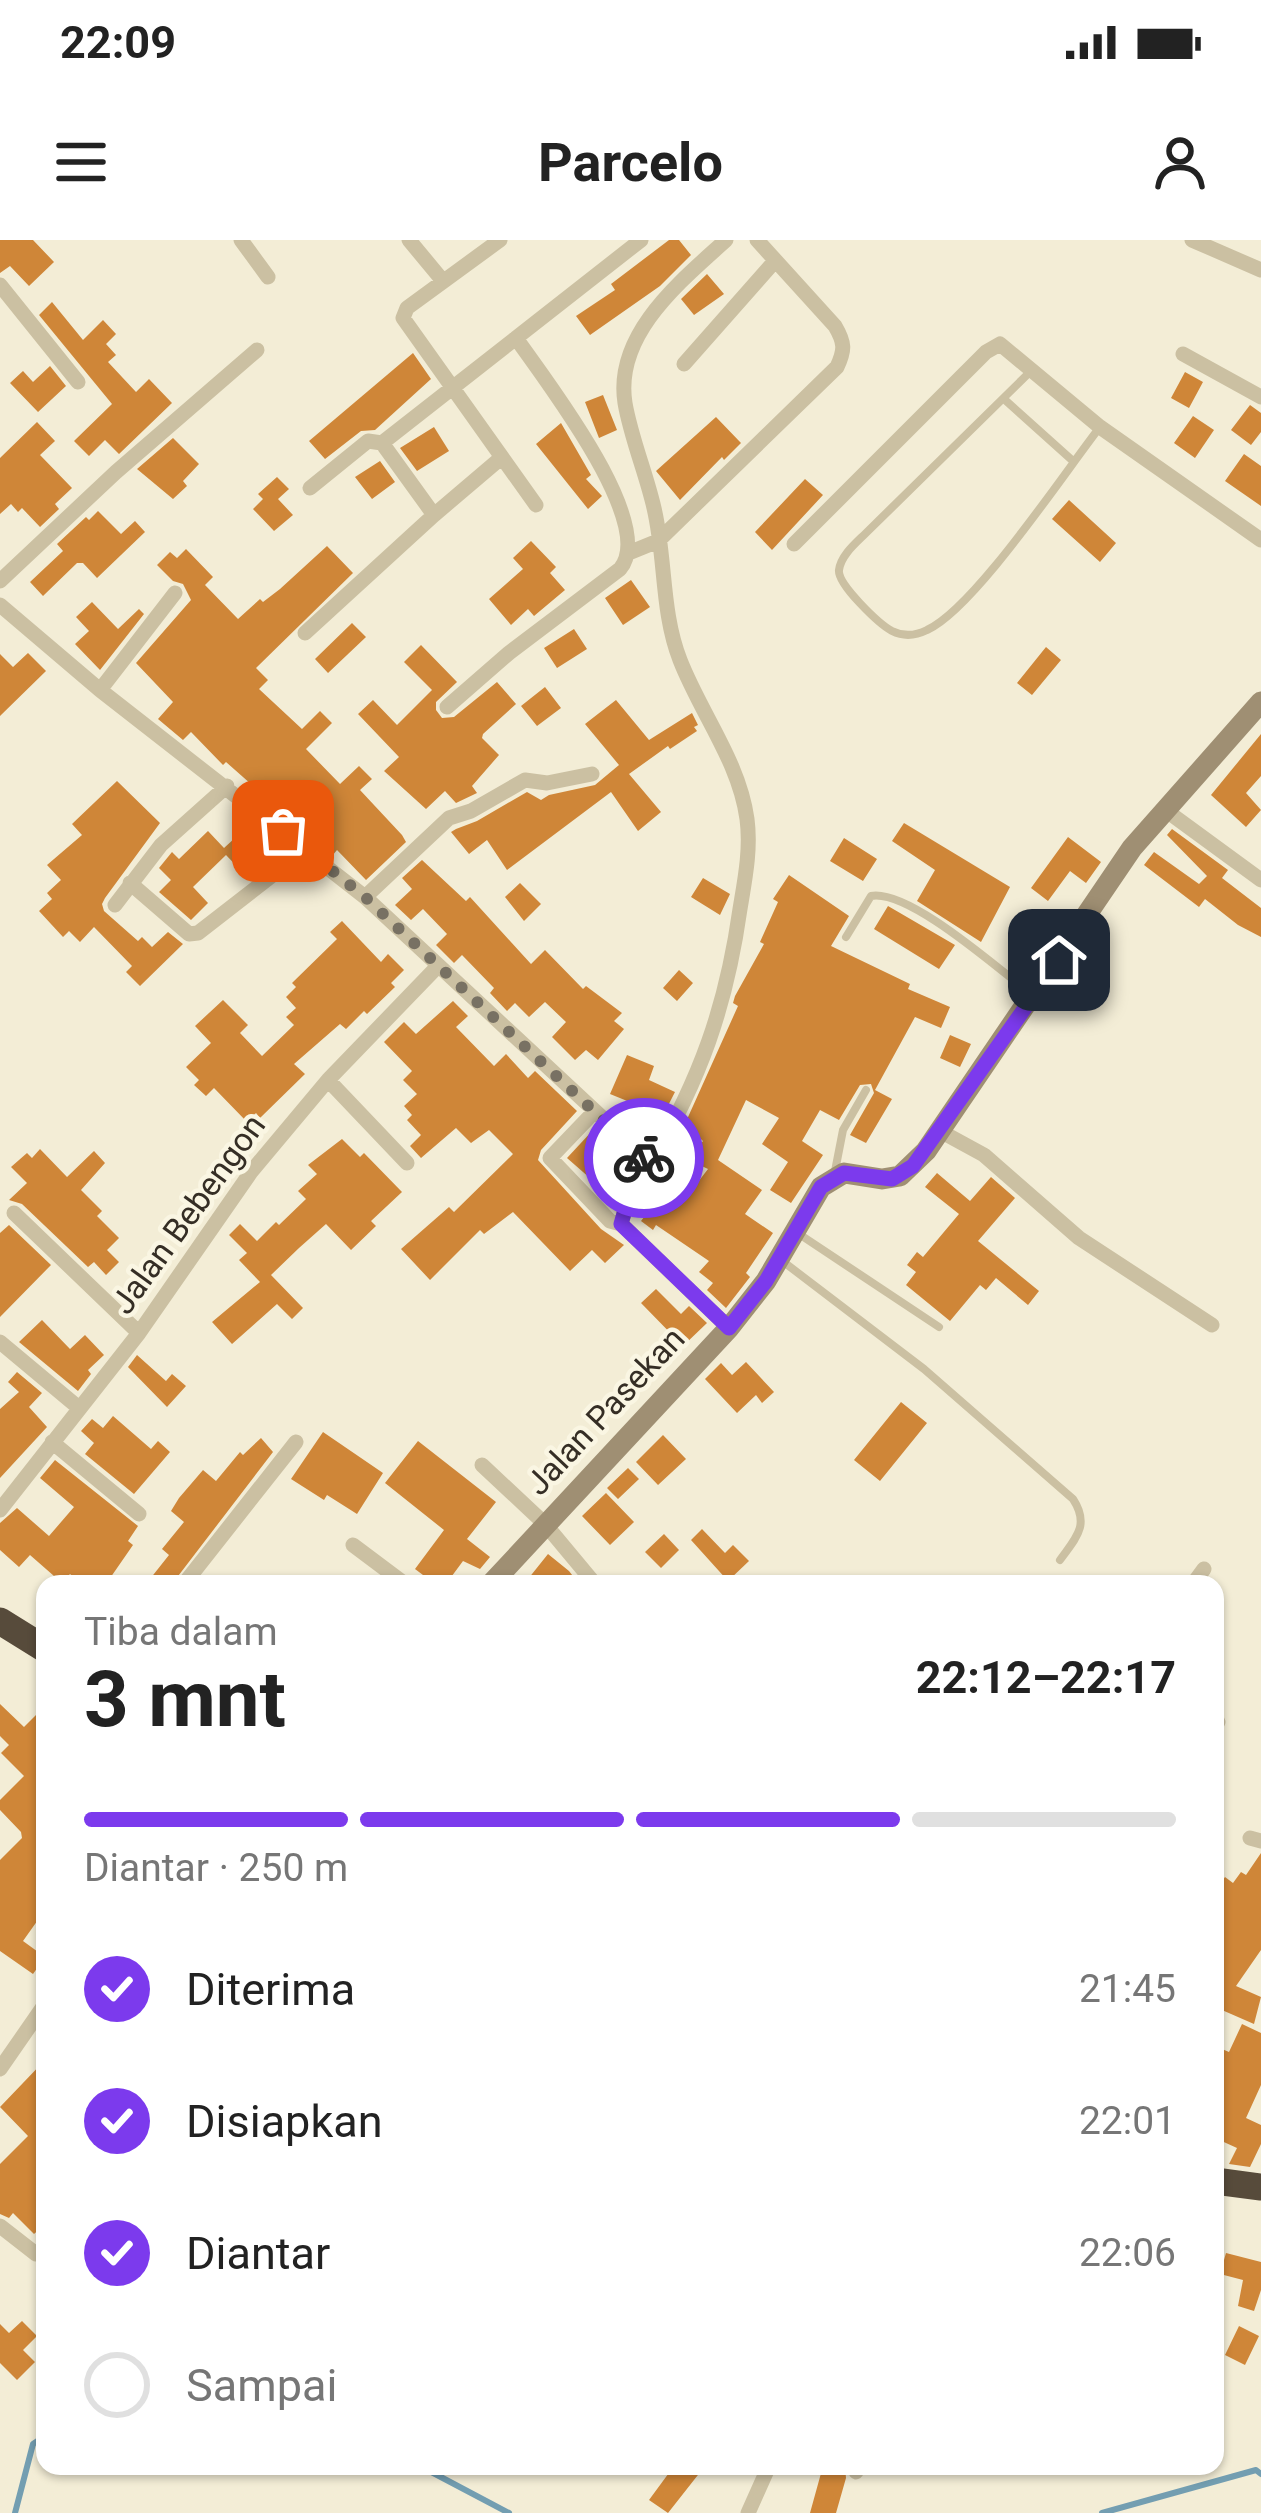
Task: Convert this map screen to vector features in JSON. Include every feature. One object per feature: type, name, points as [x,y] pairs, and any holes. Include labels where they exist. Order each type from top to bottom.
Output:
[{"type":"highway","points":[[0,1621],[36,1643]]},
{"type":"highway","points":[[1224,2182],[1260,2185]]},
{"type":"street","points":[[241,240],[268,277]]},
{"type":"street","points":[[409,240],[442,281]]},
{"type":"street","points":[[500,240],[407,308],[403,318],[536,505]]},
{"type":"street","points":[[310,488],[368,442],[382,443],[641,240]]},
{"type":"street","points":[[621,1224],[629,1196],[683,1109],[730,976],[748,854],[742,789],[669,628],[655,512],[625,402],[625,368],[648,320],[726,240]]},
{"type":"street","points":[[447,707],[620,569],[631,552],[658,541],[837,367],[844,352],[835,326],[757,240]]},
{"type":"street","points":[[1196,240],[1261,270]]},
{"type":"street","points":[[684,364],[774,262]]},
{"type":"street","points":[[0,285],[79,382]]},
{"type":"street","points":[[516,338],[586,438],[614,495],[631,552]]},
{"type":"street","points":[[794,544],[993,346],[1007,347],[1100,427],[1261,540]]},
{"type":"street","points":[[0,581],[257,350]]},
{"type":"street","points":[[1183,354],[1261,397]]},
{"type":"street","points":[[382,443],[434,515]]},
{"type":"street","points":[[305,633],[501,458]]},
{"type":"street","points":[[100,690],[175,593]]},
{"type":"street","points":[[0,605],[100,690],[365,897],[650,1165]]},
{"type":"street","points":[[835,1175],[900,1177],[940,1132],[1132,848],[1260,706]]},
{"type":"street","points":[[365,897],[449,818],[525,780],[547,783],[592,774]]},
{"type":"street","points":[[116,905],[161,844],[227,786]]},
{"type":"street","points":[[1164,809],[1261,880]]},
{"type":"street","points":[[130,883],[189,934],[198,934],[306,849]]},
{"type":"street","name":"Jalan Bebengon","points":[[0,1510],[139,1333],[251,1172],[328,1081],[438,966]]},
{"type":"street","points":[[328,1081],[407,1163]]},
{"type":"street","points":[[595,1112],[550,1158],[610,1221],[621,1224],[729,1328]]},
{"type":"street","points":[[940,1132],[985,1155],[1079,1238],[1212,1324]]},
{"type":"street","name":"Jalan Pasekan","points":[[499,1575],[729,1328],[779,1258],[821,1187],[835,1175]]},
{"type":"street","points":[[14,1213],[139,1333]]},
{"type":"street","points":[[0,1342],[79,1408]]},
{"type":"street","points":[[52,1442],[139,1514]]},
{"type":"street","points":[[191,1575],[296,1442]]},
{"type":"street","points":[[482,1465],[586,1575]]},
{"type":"street","points":[[352,1545],[393,1575]]},
{"type":"street","points":[[1200,1575],[1204,1569]]},
{"type":"street","points":[[0,2069],[36,2017]]},
{"type":"street","points":[[0,2227],[36,2254]]},
{"type":"street","points":[[748,2513],[765,2475]]},
{"type":"lane","points":[[1033,369],[842,562],[838,572],[842,584],[879,621],[894,633],[910,636],[963,605],[1100,427]]},
{"type":"lane","points":[[1004,399],[1073,461]]},
{"type":"lane","points":[[846,937],[871,896],[891,896],[1034,995]]},
{"type":"lane","points":[[835,1175],[844,1130],[866,1090]]},
{"type":"lane","points":[[794,1232],[939,1327]]},
{"type":"lane","points":[[779,1258],[924,1369],[1073,1499],[1083,1528],[1060,1560]]},
{"type":"building","points":[[0,240],[33,240],[54,262],[29,286],[10,266],[0,273]]},
{"type":"building","points":[[669,240],[679,240],[691,255],[660,286],[590,335],[576,316],[615,290],[611,284]]},
{"type":"building","points":[[707,274],[724,294],[694,315],[681,299]]},
{"type":"building","points":[[52,302],[83,340],[103,320],[116,334],[106,344],[116,355],[108,362],[136,392],[149,379],[172,403],[119,454],[105,440],[89,456],[74,441],[112,404],[39,315]]},
{"type":"building","points":[[413,353],[431,379],[375,430],[361,431],[325,459],[309,441]]},
{"type":"building","points":[[50,366],[66,386],[38,412],[10,383],[23,371],[33,382]]},
{"type":"building","points":[[1185,372],[1203,382],[1189,408],[1171,398]]},
{"type":"building","points":[[603,395],[617,430],[599,438],[585,402]]},
{"type":"building","points":[[1250,405],[1261,413],[1261,432],[1251,445],[1231,430]]},
{"type":"building","points":[[1193,416],[1214,430],[1195,458],[1174,443]]},
{"type":"building","points":[[716,417],[741,443],[680,500],[656,471]]},
{"type":"building","points":[[37,422],[55,441],[40,455],[72,488],[40,527],[22,508],[18,512],[11,504],[0,514],[0,458]]},
{"type":"building","points":[[561,423],[591,475],[586,479],[602,496],[588,509],[536,444]]},
{"type":"building","points":[[434,427],[449,451],[417,471],[400,448]]},
{"type":"building","points":[[173,438],[199,464],[173,499],[137,469]]},
{"type":"building","points":[[1244,454],[1261,466],[1261,506],[1225,481]]},
{"type":"building","points":[[380,461],[395,482],[372,499],[355,477]]},
{"type":"building","points":[[277,477],[289,489],[278,499],[293,515],[274,531],[253,509],[263,499],[258,494]]},
{"type":"building","points":[[805,479],[823,495],[772,550],[755,532]]},
{"type":"building","points":[[1069,500],[1116,543],[1100,562],[1052,519]]},
{"type":"building","points":[[98,511],[121,534],[135,521],[145,532],[97,578],[77,563],[43,596],[30,582],[63,551],[57,544]]},
{"type":"building","points":[[531,541],[556,567],[550,573],[565,590],[534,616],[528,609],[511,625],[489,599],[523,569],[513,558]]},
{"type":"building","points":[[327,546],[353,573],[256,668],[268,680],[259,689],[302,729],[320,711],[332,723],[306,749],[340,784],[359,766],[372,779],[360,790],[406,842],[366,880],[337,850],[332,856],[321,848],[316,842],[323,836],[268,787],[261,793],[226,762],[223,765],[191,732],[183,740],[158,719],[173,702],[136,663],[191,600],[183,584],[157,565],[170,552],[177,558],[186,549],[213,577],[205,585],[238,619]]},
{"type":"building","points":[[631,580],[650,607],[623,625],[605,598]]},
{"type":"building","points":[[92,602],[118,629],[139,609],[144,614],[100,670],[75,644],[89,631],[76,617]]},
{"type":"building","points":[[352,623],[366,637],[328,673],[315,659]]},
{"type":"building","points":[[574,629],[587,649],[557,668],[544,648]]},
{"type":"building","points":[[421,645],[457,682],[436,702],[442,718],[454,717],[497,682],[516,704],[483,734],[499,755],[472,786],[477,793],[456,803],[445,791],[426,809],[384,771],[399,757],[358,714],[373,700],[397,725],[432,690],[404,662]]},
{"type":"building","points":[[1046,647],[1061,660],[1032,695],[1017,683]]},
{"type":"building","points":[[28,653],[46,671],[0,716],[0,654],[13,667]]},
{"type":"building","points":[[545,687],[561,708],[537,726],[521,706]]},
{"type":"building","points":[[616,700],[649,740],[692,713],[698,725],[694,727],[697,731],[629,774],[661,812],[638,831],[611,792],[507,870],[487,840],[469,854],[451,832],[527,792],[541,800],[595,785],[619,765],[585,724]]},
{"type":"building","points":[[1261,734],[1261,776],[1246,793],[1261,810],[1246,827],[1211,795]]},
{"type":"building","points":[[117,781],[160,823],[105,898],[104,911],[152,947],[168,932],[183,944],[140,986],[126,972],[132,966],[94,927],[80,942],[69,931],[63,937],[39,911],[52,899],[47,893],[61,880],[47,865],[82,835],[72,824]]},
{"type":"building","points":[[904,823],[1010,887],[981,942],[917,901],[935,870],[892,841]]},
{"type":"building","points":[[1172,829],[1228,870],[1222,878],[1261,908],[1261,937],[1205,899],[1199,907],[1144,865],[1154,852],[1199,884],[1207,876],[1167,835]]},
{"type":"building","points":[[208,831],[224,848],[236,837],[256,858],[273,841],[283,851],[247,877],[226,855],[193,887],[208,903],[191,920],[159,892],[171,880],[159,868],[172,852],[179,859]]},
{"type":"building","points":[[1068,837],[1101,862],[1086,883],[1070,871],[1048,901],[1031,888]]},
{"type":"building","points":[[844,838],[877,859],[863,881],[830,861]]},
{"type":"building","points":[[422,860],[466,901],[470,897],[531,964],[545,950],[583,989],[586,986],[622,1013],[614,1021],[624,1029],[598,1060],[586,1050],[575,1060],[552,1037],[566,1022],[545,1002],[529,1017],[515,1003],[507,1011],[490,993],[494,988],[462,955],[454,963],[436,945],[447,934],[423,909],[411,920],[395,905],[412,889],[402,878]]},
{"type":"building","points":[[789,875],[849,916],[831,946],[950,1007],[941,1028],[915,1017],[875,1090],[892,1099],[866,1143],[850,1135],[874,1093],[871,1084],[860,1085],[839,1120],[820,1110],[802,1141],[823,1155],[791,1203],[770,1190],[788,1162],[762,1144],[779,1118],[746,1100],[718,1160],[762,1190],[745,1214],[773,1233],[746,1273],[750,1277],[726,1308],[707,1290],[713,1283],[699,1272],[709,1261],[656,1225],[653,1230],[641,1221],[668,1186],[685,1199],[708,1169],[689,1160],[703,1141],[692,1131],[675,1146],[738,1006],[733,1003],[735,996],[764,944],[760,942],[778,902],[773,899]]},
{"type":"building","points":[[703,878],[730,894],[720,915],[691,897]]},
{"type":"building","points":[[520,883],[541,904],[524,921],[505,897]]},
{"type":"building","points":[[888,906],[955,945],[939,969],[874,929]]},
{"type":"building","points":[[342,921],[381,962],[388,954],[404,970],[391,983],[395,987],[367,1014],[364,1011],[346,1029],[340,1024],[294,1064],[305,1074],[260,1118],[256,1113],[247,1122],[214,1088],[206,1096],[194,1085],[199,1080],[186,1067],[211,1043],[195,1026],[223,1000],[248,1025],[240,1033],[262,1056],[294,1025],[286,1017],[296,1008],[286,997],[296,987],[292,983],[337,939],[330,932]]},
{"type":"building","points":[[679,970],[693,983],[677,1001],[663,988]]},
{"type":"building","points":[[453,1001],[468,1016],[456,1027],[494,1066],[506,1054],[528,1078],[535,1071],[577,1111],[541,1150],[538,1160],[601,1229],[624,1245],[605,1263],[592,1250],[570,1271],[513,1212],[484,1234],[480,1230],[430,1280],[401,1249],[449,1207],[454,1212],[513,1154],[489,1130],[471,1143],[456,1128],[421,1158],[410,1146],[421,1135],[407,1120],[412,1115],[404,1106],[417,1094],[403,1080],[412,1071],[384,1042],[404,1022],[416,1034]]},
{"type":"building","points":[[950,1035],[971,1044],[960,1067],[940,1058]]},
{"type":"building","points":[[627,1055],[654,1066],[649,1080],[675,1092],[653,1135],[647,1131],[640,1138],[631,1128],[642,1107],[610,1094]]},
{"type":"building","points":[[593,1130],[621,1157],[617,1160],[630,1173],[615,1200],[567,1158]]},
{"type":"building","points":[[342,1139],[360,1157],[364,1153],[402,1192],[371,1221],[376,1226],[351,1250],[326,1224],[299,1248],[271,1275],[303,1308],[292,1319],[277,1304],[232,1344],[212,1322],[260,1282],[239,1260],[247,1253],[229,1235],[240,1224],[257,1241],[276,1222],[279,1225],[306,1199],[298,1191],[317,1174],[308,1165]]},
{"type":"building","points":[[40,1149],[67,1177],[94,1151],[105,1163],[81,1190],[119,1238],[107,1250],[119,1262],[106,1275],[94,1262],[88,1267],[22,1204],[9,1200],[27,1183],[11,1167]]},
{"type":"building","points":[[937,1173],[970,1201],[991,1177],[1015,1198],[978,1241],[1039,1291],[1028,1305],[996,1278],[986,1290],[980,1285],[950,1321],[906,1285],[916,1272],[907,1265],[917,1252],[923,1257],[959,1214],[925,1187]]},
{"type":"building","points":[[9,1225],[51,1265],[0,1317],[0,1233]]},
{"type":"building","points":[[656,1289],[681,1314],[689,1306],[707,1323],[683,1346],[641,1303]]},
{"type":"building","points":[[42,1320],[70,1349],[85,1335],[104,1355],[88,1370],[91,1374],[78,1391],[19,1342]]},
{"type":"building","points":[[137,1355],[166,1381],[172,1374],[186,1386],[167,1407],[128,1367]]},
{"type":"building","points":[[746,1362],[774,1392],[762,1403],[756,1395],[737,1413],[705,1379],[721,1363],[732,1375]]},
{"type":"building","points":[[17,1372],[42,1393],[29,1407],[47,1427],[0,1478],[0,1409],[19,1392],[8,1382]]},
{"type":"building","points":[[901,1402],[927,1423],[880,1481],[854,1460]]},
{"type":"building","points":[[113,1416],[151,1449],[158,1441],[170,1452],[134,1494],[85,1454],[94,1443],[81,1431],[92,1419],[103,1428]]},
{"type":"building","points":[[323,1432],[383,1473],[357,1514],[291,1479]]},
{"type":"building","points":[[663,1435],[686,1459],[658,1485],[636,1462]]},
{"type":"building","points":[[261,1438],[273,1452],[179,1575],[153,1575],[169,1555],[162,1549],[184,1522],[171,1511],[179,1498],[203,1470],[216,1481],[240,1452],[243,1455]]},
{"type":"building","points":[[418,1441],[496,1502],[467,1539],[490,1557],[480,1569],[463,1561],[453,1575],[423,1575],[415,1569],[444,1530],[385,1483]]},
{"type":"building","points":[[55,1460],[138,1526],[128,1541],[133,1545],[112,1575],[53,1575],[30,1555],[19,1567],[0,1550],[0,1523],[17,1508],[49,1536],[74,1507],[40,1478]]},
{"type":"building","points":[[628,1468],[639,1479],[618,1499],[607,1488]]},
{"type":"building","points":[[606,1493],[634,1522],[610,1545],[582,1516]]},
{"type":"building","points":[[702,1529],[725,1553],[733,1545],[749,1561],[734,1575],[723,1575],[691,1540]]},
{"type":"building","points":[[664,1534],[679,1550],[661,1568],[645,1552]]},
{"type":"building","points":[[548,1554],[572,1575],[531,1575]]},
{"type":"building","points":[[0,1704],[24,1727],[36,1715],[36,1923],[23,1941],[36,1950],[33,1974],[0,1951],[0,1860],[22,1838],[0,1810],[0,1800],[24,1776],[1,1753],[9,1745],[0,1736]]},
{"type":"building","points":[[1261,1853],[1261,1950],[1236,1986],[1261,1997],[1254,2024],[1224,2011],[1224,1878],[1233,1883],[1241,1872],[1246,1875]]},
{"type":"building","points":[[1242,2024],[1261,2033],[1261,2085],[1246,2118],[1261,2125],[1261,2144],[1250,2167],[1229,2164],[1237,2148],[1224,2142],[1224,2050],[1229,2052]]},
{"type":"building","points":[[36,2069],[34,2234],[13,2213],[9,2218],[0,2214],[0,2164],[28,2136],[0,2107]]},
{"type":"building","points":[[1226,2253],[1261,2262],[1261,2290],[1254,2311],[1238,2306],[1243,2280],[1224,2275]]},
{"type":"building","points":[[22,2321],[36,2335],[23,2350],[35,2362],[17,2380],[0,2363],[0,2324],[9,2333]]},
{"type":"building","points":[[1239,2326],[1259,2336],[1245,2365],[1225,2355]]},
{"type":"building","points":[[667,2475],[698,2475],[668,2513],[649,2500]]},
{"type":"building","points":[[821,2475],[846,2475],[836,2513],[810,2513]]},
{"type":"waterway","points":[[15,2513],[36,2442]]},
{"type":"waterway","points":[[1102,2513],[1256,2470],[1261,2474]]},
{"type":"waterway","points":[[437,2475],[509,2513]]},
{"type":"way so far","points":[[283,831],[365,897],[644,1158]]},
{"type":"route","points":[[644,1158],[650,1165],[629,1196],[621,1224],[729,1328],[766,1281],[821,1187],[835,1175],[892,1179],[913,1166],[1059,960]]}]
